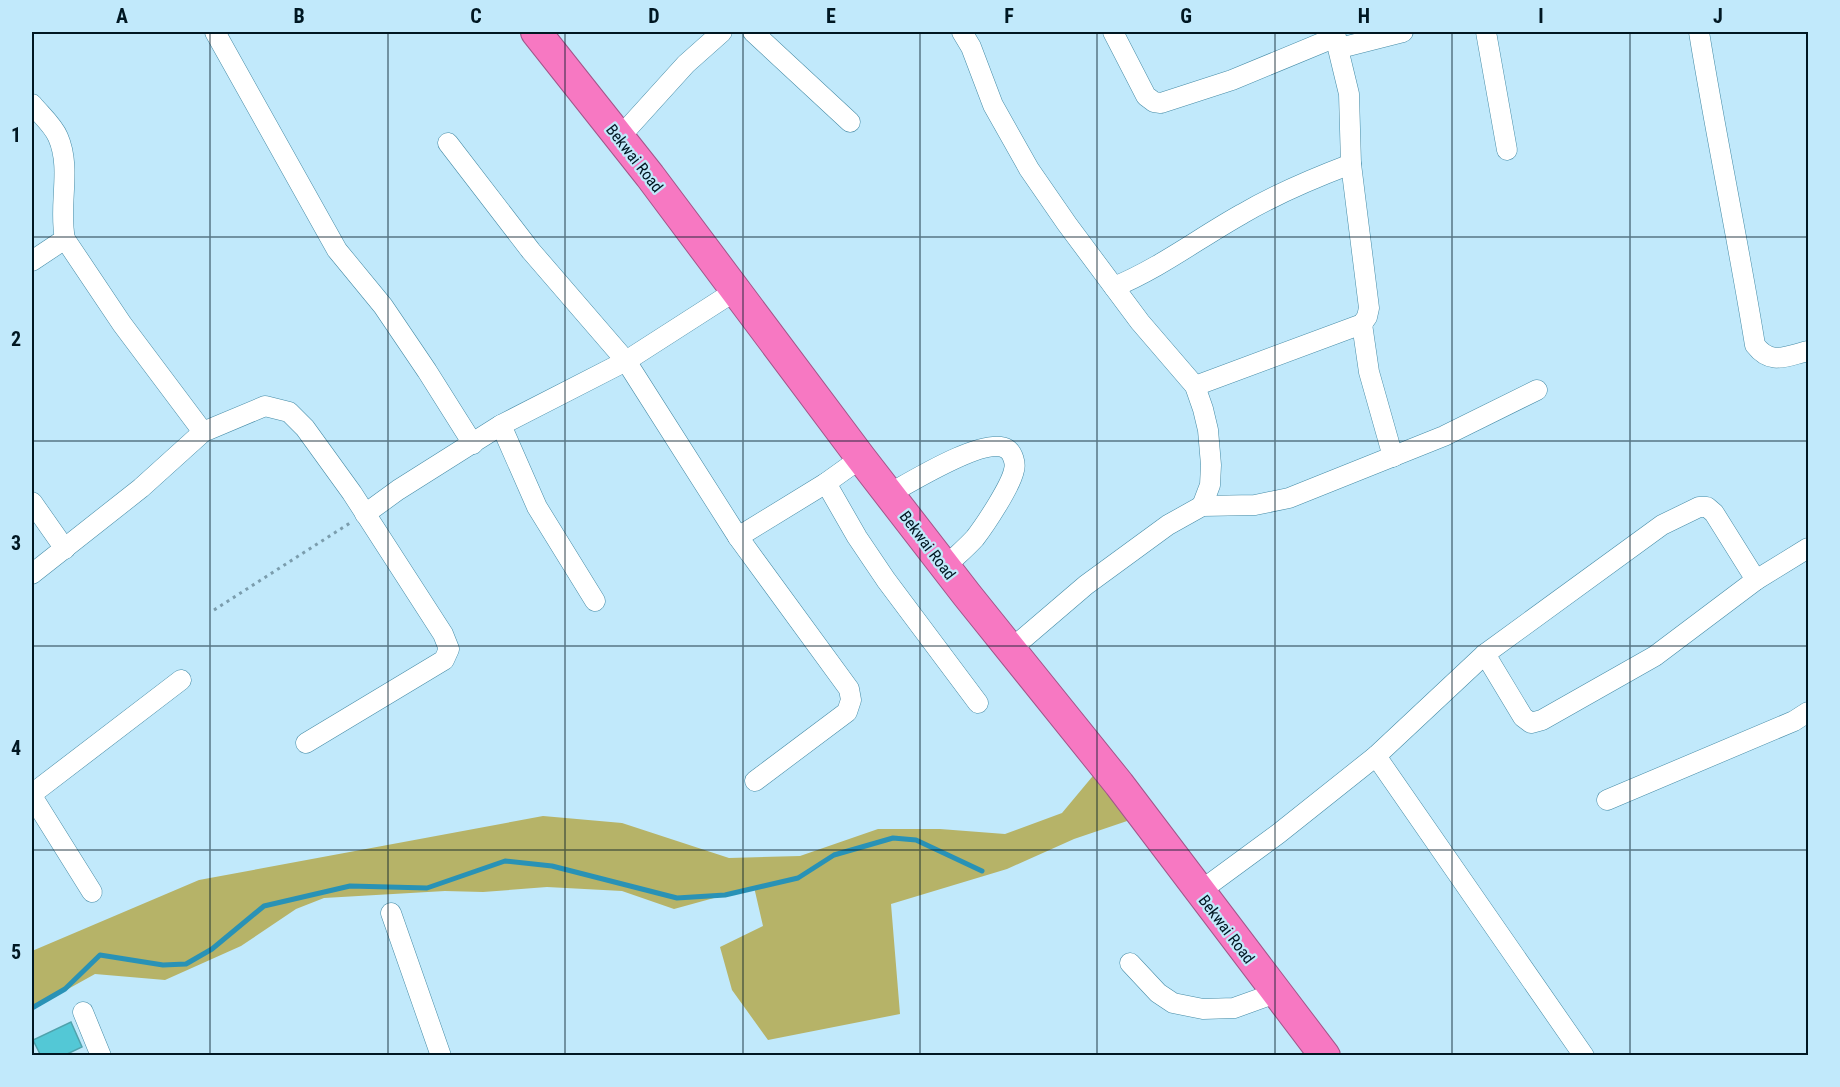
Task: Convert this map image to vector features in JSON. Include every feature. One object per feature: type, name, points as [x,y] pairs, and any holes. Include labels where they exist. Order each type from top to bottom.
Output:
[{"type":"highway","name":"Bekwai Road","points":[[536,32],[650,176],[945,567],[1119,784],[1325,1056]]},
{"type":"street","points":[[215,32],[338,250],[383,306],[473,444]]},
{"type":"street","points":[[619,138],[686,64],[722,32]]},
{"type":"street","points":[[753,32],[850,122]]},
{"type":"street","points":[[962,32],[971,47],[993,105],[1029,169],[1114,287],[1194,386],[1208,430],[1211,465],[1210,485],[1202,506]]},
{"type":"street","points":[[1113,32],[1146,96],[1154,102],[1161,103],[1232,80],[1337,39],[1403,32]]},
{"type":"street","points":[[1486,32],[1508,150]]},
{"type":"street","points":[[1700,32],[1713,119],[1737,234],[1755,345],[1763,356],[1774,359],[1809,351]]},
{"type":"street","points":[[1194,386],[1362,324],[1367,317],[1369,308],[1351,164],[1349,94],[1337,39]]},
{"type":"street","points":[[32,104],[57,134],[64,153],[62,224],[65,239],[122,324],[203,432]]},
{"type":"street","points":[[448,143],[531,251],[626,361],[738,537],[849,689],[851,700],[847,712],[755,781]]},
{"type":"street","points":[[1114,287],[1161,264],[1244,213],[1290,189],[1351,164]]},
{"type":"street","points":[[32,261],[65,239]]},
{"type":"street","points":[[365,514],[398,490],[501,425],[626,361],[735,291]]},
{"type":"street","points":[[1362,324],[1369,372],[1393,457]]},
{"type":"street","points":[[1010,650],[1086,585],[1168,525],[1202,506],[1255,506],[1288,498],[1444,436],[1537,390]]},
{"type":"street","points":[[32,574],[141,489],[203,432],[265,406],[289,412],[305,428],[365,514],[442,634],[449,650],[444,660],[306,743]]},
{"type":"street","points":[[501,425],[537,507],[595,600]]},
{"type":"street","points":[[889,494],[951,459],[980,450],[999,447],[1007,449],[1012,456],[1014,471],[1002,496],[975,538],[945,567]]},
{"type":"street","points":[[738,537],[826,483],[861,458]]},
{"type":"street","points":[[826,483],[857,537],[886,580],[978,703]]},
{"type":"street","points":[[32,502],[65,549]]},
{"type":"street","points":[[1199,892],[1278,834],[1376,756],[1485,654],[1662,525],[1699,507],[1707,507],[1714,513],[1755,580]]},
{"type":"street","points":[[1485,654],[1523,717],[1531,723],[1542,720],[1655,656],[1755,580],[1809,548]]},
{"type":"street","points":[[92,892],[32,795],[181,680]]},
{"type":"street","points":[[1607,800],[1794,721],[1809,712]]},
{"type":"street","points":[[1376,756],[1584,1056]]},
{"type":"street","points":[[391,913],[441,1056]]},
{"type":"street","points":[[1130,963],[1158,993],[1173,1003],[1203,1009],[1234,1008],[1276,993]]},
{"type":"street","points":[[83,1012],[101,1056]]},
{"type":"path","points":[[214,610],[365,514]]},
{"type":"shaded area","points":[[1097,771],[1133,819],[1074,839],[1007,869],[891,904],[900,1014],[768,1040],[732,990],[720,947],[763,926],[754,887],[674,909],[622,891],[547,887],[483,892],[445,891],[324,898],[296,909],[241,946],[165,980],[95,974],[32,1009],[32,951],[199,880],[543,816],[622,823],[729,858],[800,856],[878,829],[940,829],[1005,834],[1062,813]]},
{"type":"building","points":[[71,1022],[82,1047],[63,1056],[41,1056],[33,1040]]},
{"type":"waterway","points":[[32,1008],[65,989],[100,955],[163,965],[186,964],[212,949],[264,906],[350,886],[427,888],[505,861],[552,866],[677,898],[725,895],[798,878],[834,855],[893,838],[916,840],[982,871]]}]
